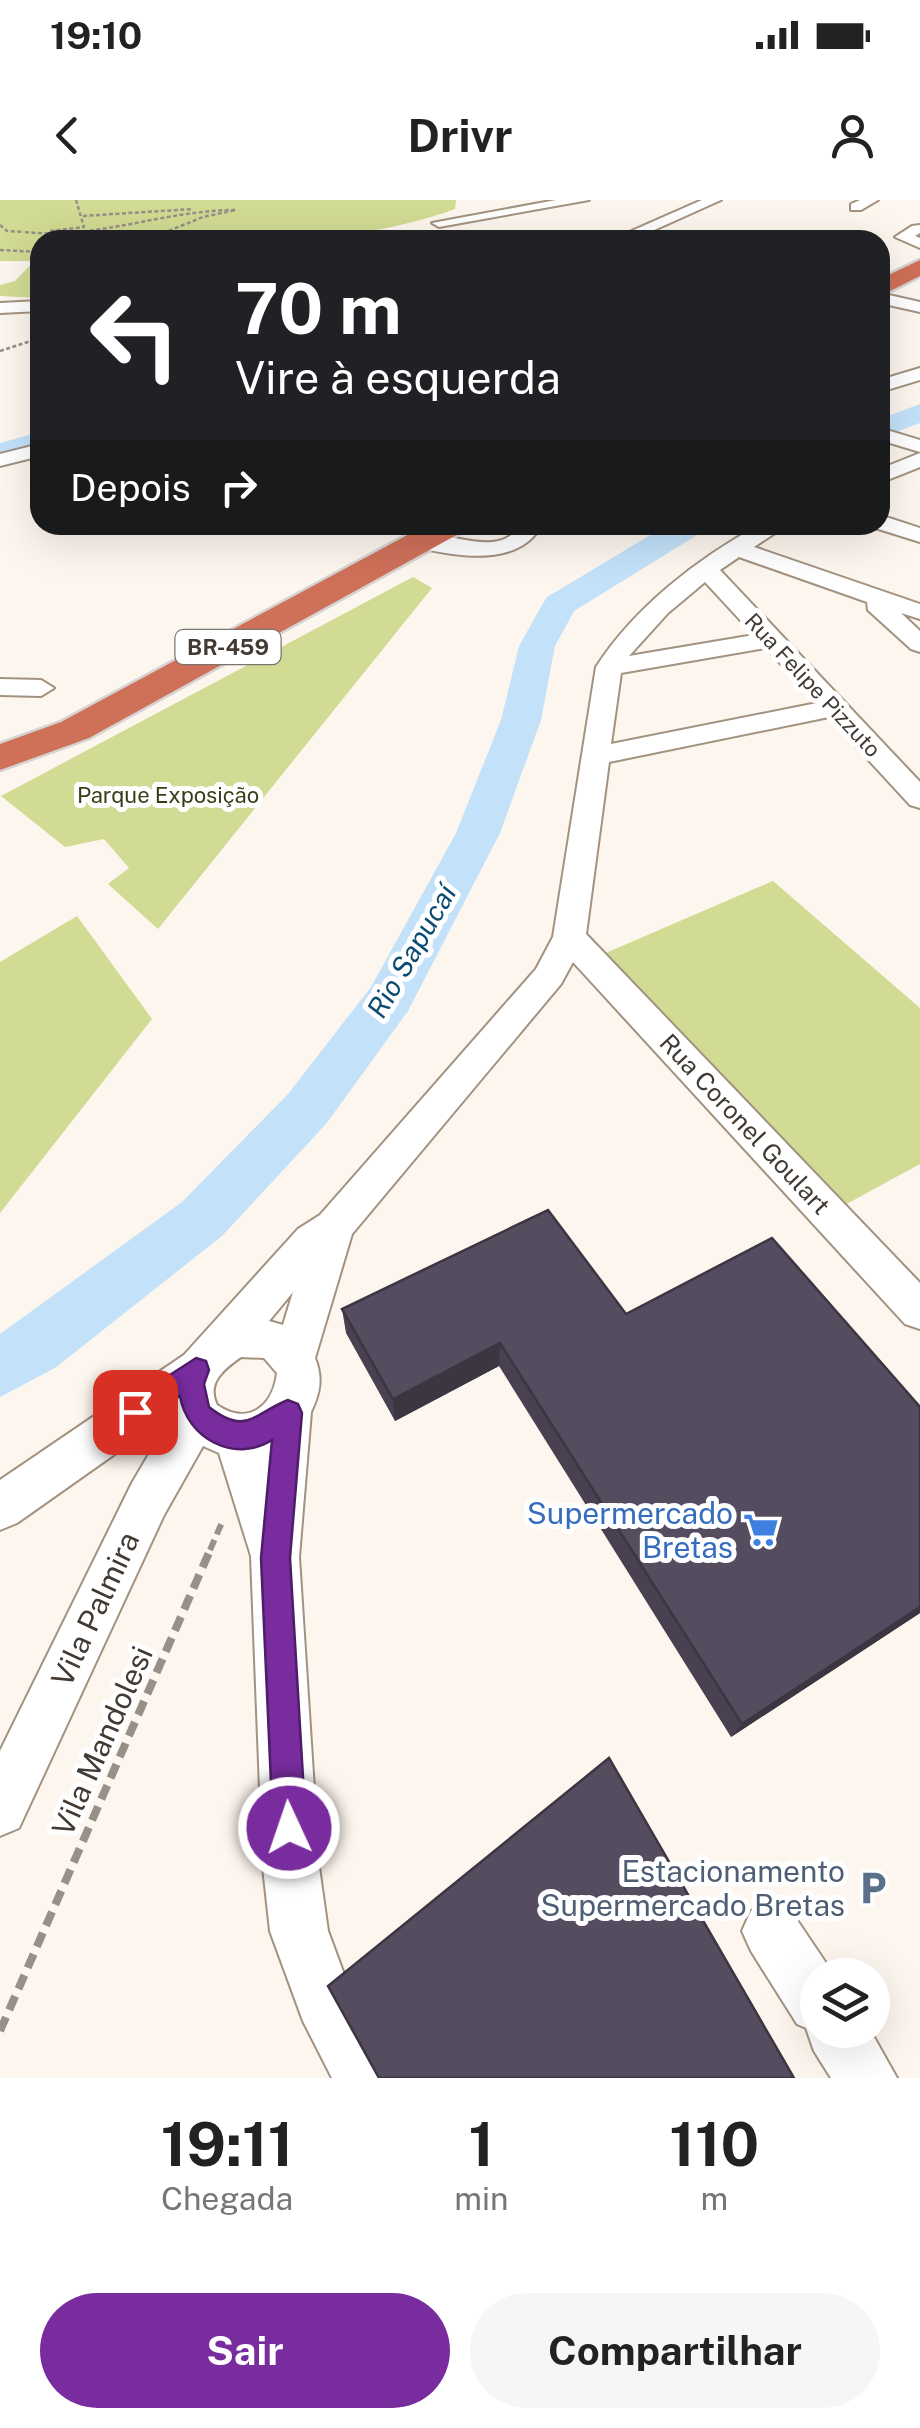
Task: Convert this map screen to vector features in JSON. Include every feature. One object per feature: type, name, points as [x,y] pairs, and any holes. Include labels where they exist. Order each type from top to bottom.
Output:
[{"type":"highway","points":[[890,284],[920,267]]},
{"type":"highway","name":"BR-459","points":[[0,758],[76,730],[431,535]]},
{"type":"street","points":[[439,223],[582,200]]},
{"type":"street","points":[[519,210],[549,222],[606,200]]},
{"type":"street","points":[[634,230],[714,200]]},
{"type":"street","points":[[856,207],[872,200]]},
{"type":"street","points":[[890,300],[920,307]]},
{"type":"street","points":[[0,308],[30,306]]},
{"type":"street","points":[[890,383],[920,374]]},
{"type":"street","points":[[890,437],[920,446]]},
{"type":"street","points":[[0,460],[30,452]]},
{"type":"street","points":[[890,472],[920,459]]},
{"type":"street","points":[[890,525],[920,535]]},
{"type":"street","points":[[444,535],[498,547],[519,542],[524,535]]},
{"type":"street","points":[[0,1508],[221,1406],[312,1241],[334,1227],[549,976],[569,938],[608,667],[630,634],[760,535]]},
{"type":"street","points":[[737,549],[920,612]]},
{"type":"street","name":"Rua Felipe Pizzuto","points":[[708,571],[920,799]]},
{"type":"street","points":[[864,593],[920,644]]},
{"type":"street","points":[[608,667],[770,640]]},
{"type":"street","points":[[0,687],[41,688]]},
{"type":"street","points":[[596,756],[834,708]]},
{"type":"street","name":"Rua Coronel Goulart","points":[[569,938],[920,1311]]},
{"type":"street","points":[[294,1357],[334,1227]]},
{"type":"street","points":[[221,1406],[258,1434],[288,1413],[298,1397],[300,1376],[294,1357],[285,1347],[257,1336],[221,1406],[275,1558]]},
{"type":"street","name":"Vila Palmira","points":[[0,1808],[148,1499],[221,1406]]},
{"type":"street","points":[[288,1413],[275,1558],[291,1866],[299,1932],[324,2000],[364,2078]]},
{"type":"street","points":[[771,1931],[800,1975]]},
{"type":"street","points":[[848,2048],[867,2078]]},
{"type":"path","points":[[49,230],[84,227],[76,200]]},
{"type":"path","points":[[103,230],[188,212],[226,210]]},
{"type":"path","points":[[82,215],[236,210],[171,230]]},
{"type":"path","points":[[0,225],[6,231]]},
{"type":"path","points":[[0,232],[30,232]]},
{"type":"path","points":[[25,232],[30,232]]},
{"type":"path","points":[[0,250],[30,252]]},
{"type":"path","points":[[0,351],[30,341]]},
{"type":"path","name":"Vila Mandolesi","points":[[0,2031],[221,1406]]},
{"type":"green space","points":[[0,200],[456,200],[455,209],[374,230],[30,230],[30,261],[0,261]]},
{"type":"green space","points":[[30,265],[30,298],[0,296],[0,285],[15,281]]},
{"type":"green space","name":"Parque Exposição","points":[[413,577],[432,588],[158,929],[108,884],[129,868],[104,839],[65,847],[1,796]]},
{"type":"green space","points":[[773,881],[920,1008],[920,1164],[843,1206],[601,955]]},
{"type":"green space","points":[[77,916],[152,1019],[0,1213],[0,962]]},
{"type":"building","name":"Supermercado Bretas","points":[[548,1210],[626,1314],[772,1238],[920,1407],[920,1607],[742,1724],[500,1343],[393,1399],[342,1309]]},
{"type":"building","points":[[609,1758],[794,2078],[379,2078],[328,1986]]},
{"type":"waterway","name":"Rio Sapucaí","points":[[890,425],[920,413]]},
{"type":"waterway","points":[[0,452],[30,444]]},
{"type":"waterway","name":"Rio Sapucaí","points":[[0,1368],[33,1348],[202,1219],[307,1109],[390,998],[478,833],[521,720],[537,646],[560,605],[674,535]]},
{"type":"place","name":"Supermercado Bretas","points":[[761,1530]]},
{"type":"place","name":"Estacionamento Supermercado Bretas","points":[[873,1888]]},
{"type":"route","points":[[135,1412],[196,1370],[191,1384],[196,1414],[221,1433],[258,1434],[288,1413],[275,1558],[289,1828]]}]
